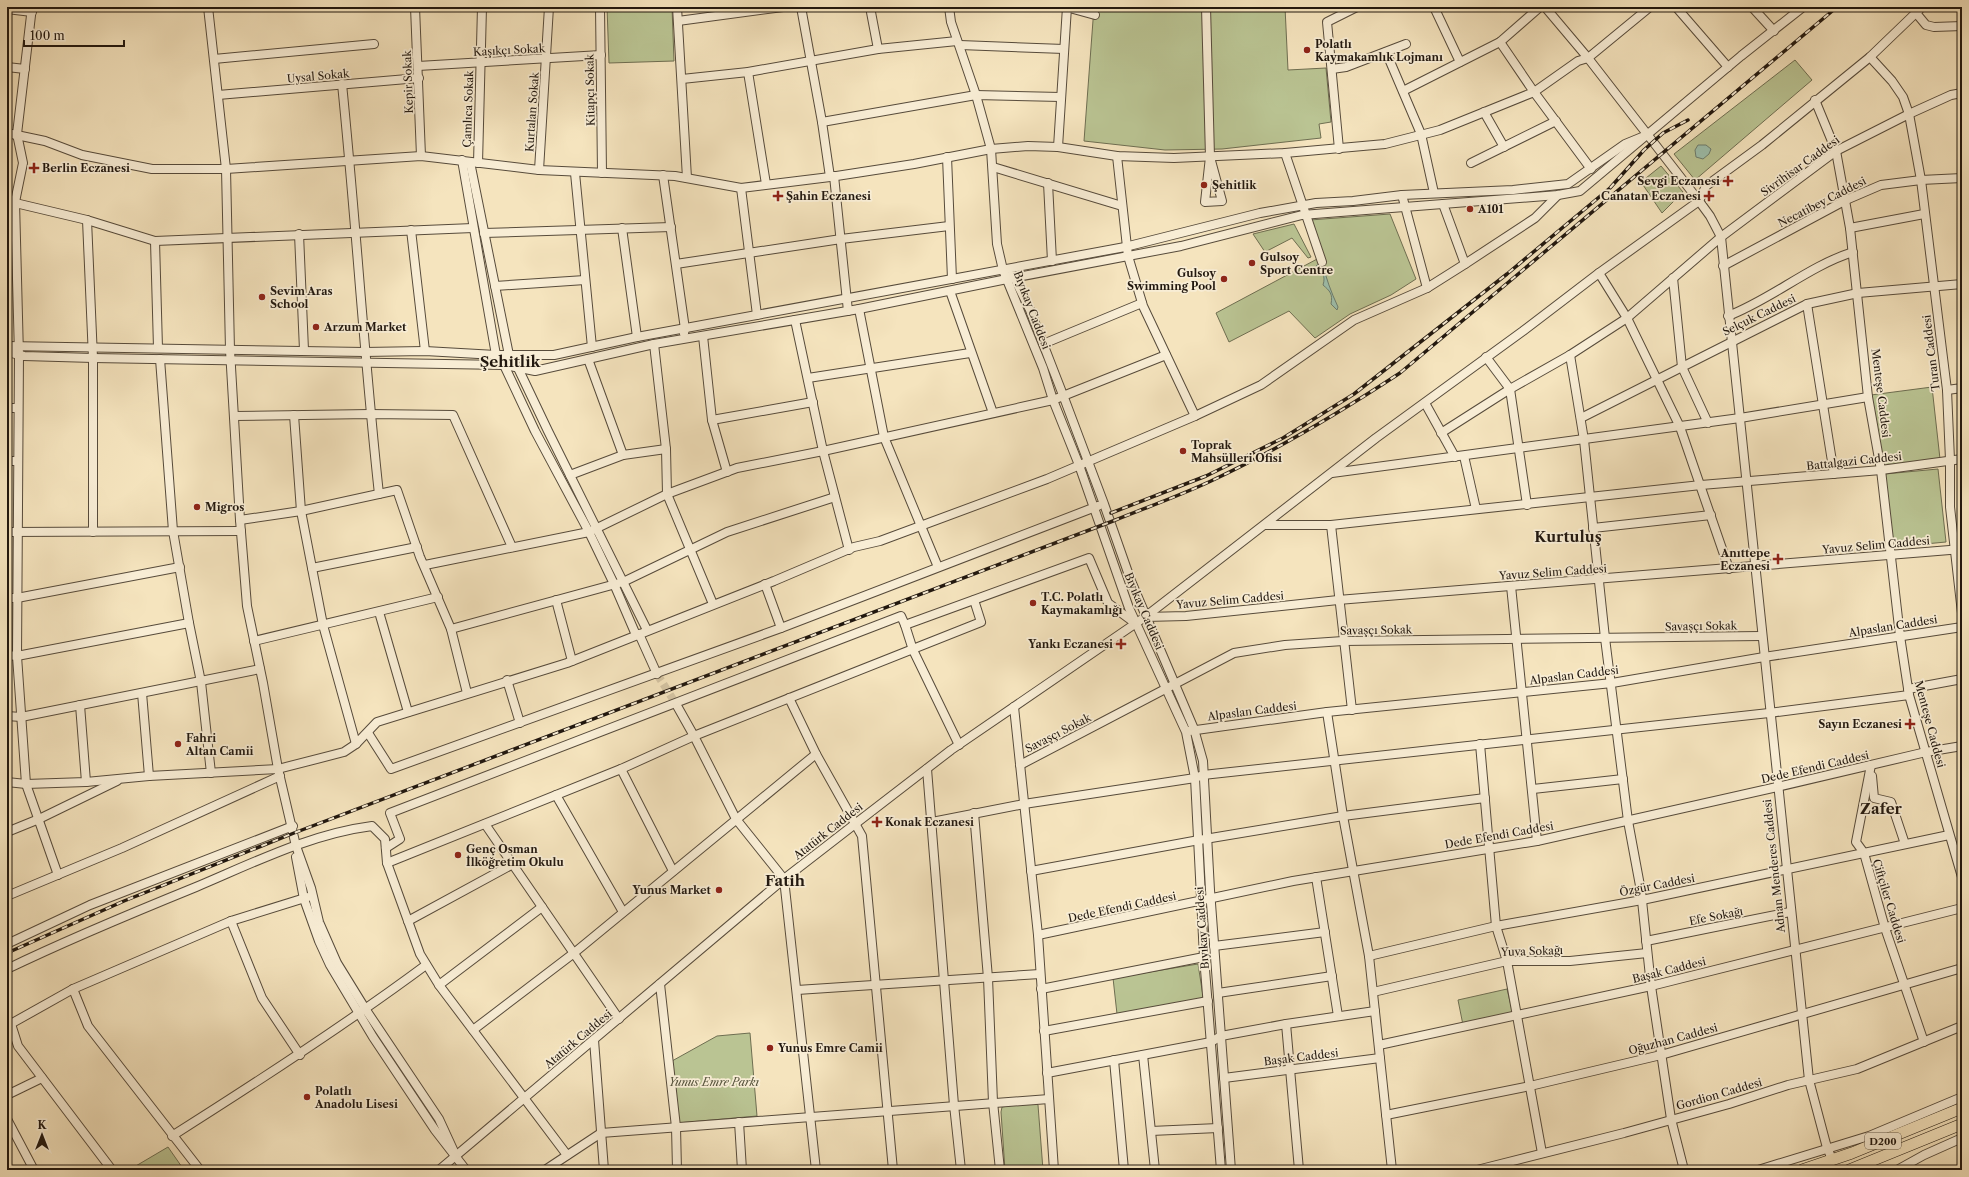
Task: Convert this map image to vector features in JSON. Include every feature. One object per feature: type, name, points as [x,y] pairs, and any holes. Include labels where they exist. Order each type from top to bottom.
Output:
[{"type":"highway","name":"D200","points":[[1802,1170],[1832,1160],[1962,1108]]},
{"type":"highway","name":"D200","points":[[1849,1170],[1962,1124]]},
{"type":"street","points":[[208,7],[226,170],[229,238],[230,350],[240,520],[247,606],[279,773],[296,846],[319,922],[337,963],[363,1012]]},
{"type":"street","name":"Kepir Sokak","points":[[415,7],[421,156]]},
{"type":"street","name":"Çamlıca Sokak","points":[[470,162],[480,62],[482,7]]},
{"type":"street","name":"Kurtalan Sokak","points":[[539,170],[549,7]]},
{"type":"street","name":"Kitapçı Sokak","points":[[600,7],[602,173]]},
{"type":"street","points":[[677,7],[687,178]]},
{"type":"street","points":[[678,21],[783,7]]},
{"type":"street","points":[[801,7],[832,176],[840,239],[845,299],[848,311]]},
{"type":"street","points":[[870,7],[878,49]]},
{"type":"street","points":[[949,7],[951,22],[976,95],[991,149],[997,244],[1003,270]]},
{"type":"street","points":[[1058,147],[1067,7],[1095,15]]},
{"type":"street","points":[[1206,7],[1210,157],[1205,202],[1222,201],[1210,157]]},
{"type":"street","points":[[1339,149],[1327,22],[1357,7]]},
{"type":"street","points":[[1434,7],[1460,62]]},
{"type":"street","points":[[1403,91],[1500,42],[1540,7]]},
{"type":"street","points":[[1545,7],[1588,58],[1699,201],[1710,216],[1721,238]]},
{"type":"street","points":[[7,133],[45,141],[82,155],[152,169],[226,170],[421,156],[575,173],[663,175],[741,188],[832,176],[991,149],[1028,146],[1058,147],[1117,156],[1174,158],[1339,149],[1385,144],[1440,130],[1534,92],[1578,61],[1588,58],[1650,7]]},
{"type":"street","points":[[1676,7],[1728,67]]},
{"type":"street","points":[[1752,7],[1774,31]]},
{"type":"street","points":[[7,352],[18,355],[93,358],[367,364],[504,365],[535,371],[654,344],[859,309],[1011,278],[1181,246],[1306,215],[1558,195],[1580,191],[1728,67],[1803,7]]},
{"type":"street","points":[[1699,201],[1706,186],[1762,145],[1815,100],[1870,57],[1922,7]]},
{"type":"street","points":[[7,9],[32,9],[17,134],[23,163],[11,201],[18,346],[17,656],[26,784],[58,875]]},
{"type":"street","points":[[1916,13],[1926,25],[1934,27],[1962,26]]},
{"type":"street","points":[[1500,42],[1534,92],[1591,169]]},
{"type":"street","points":[[682,79],[748,72],[878,49],[958,43],[1064,49]]},
{"type":"street","points":[[214,58],[374,44]]},
{"type":"street","points":[[1332,69],[1346,67],[1406,44]]},
{"type":"street","points":[[1386,52],[1421,134],[1434,193]]},
{"type":"street","name":"Kaşıkçı Sokak","points":[[418,66],[601,55]]},
{"type":"street","name":"Turan Caddesi","points":[[1870,57],[1892,81],[1903,97],[1909,114],[1921,180],[1924,214],[1947,390],[1950,460],[1950,507],[1959,549],[1962,613]]},
{"type":"street","points":[[7,67],[25,69]]},
{"type":"street","points":[[748,72],[766,184]]},
{"type":"street","name":"Uysal Sokak","points":[[218,95],[419,78]]},
{"type":"street","points":[[342,84],[356,232],[364,352],[367,364],[370,414],[379,494]]},
{"type":"street","name":"Sivrihisar Caddesi","points":[[1441,432],[1570,355],[1627,318],[1721,238],[1836,151],[1909,114],[1951,95],[1962,93]]},
{"type":"street","points":[[822,122],[976,95],[1061,97]]},
{"type":"street","name":"Menteşe Caddesi","points":[[1815,100],[1836,151],[1846,200],[1858,293],[1868,397],[1880,470],[1908,692],[1962,877]]},
{"type":"street","points":[[1484,112],[1504,147]]},
{"type":"street","points":[[1471,163],[1556,121]]},
{"type":"street","points":[[7,346],[364,352],[425,351],[496,355],[554,355],[637,337],[1126,247],[1260,213],[1302,206],[1402,195],[1513,190],[1568,184],[1625,144],[1648,135]]},
{"type":"street","points":[[1285,153],[1322,262]]},
{"type":"street","points":[[1117,156],[1126,247],[1142,303],[1195,416]]},
{"type":"street","points":[[947,157],[952,279]]},
{"type":"street","points":[[470,162],[473,228],[496,355],[504,365],[535,431],[641,633]]},
{"type":"street","points":[[470,162],[509,355],[518,368],[623,582],[641,633],[658,674]]},
{"type":"street","points":[[993,167],[1122,206]]},
{"type":"street","points":[[575,173],[592,347]]},
{"type":"street","points":[[663,175],[685,329],[683,339]]},
{"type":"street","name":"Necatibey Caddesi","points":[[1723,266],[1846,200],[1881,185],[1921,180],[1962,178]]},
{"type":"street","points":[[1048,183],[1052,261]]},
{"type":"street","points":[[741,188],[757,315]]},
{"type":"street","points":[[1402,195],[1404,208],[1427,288]]},
{"type":"street","points":[[7,896],[122,848],[279,773],[344,752],[356,744],[377,722],[507,680],[572,661],[848,550],[880,541],[1088,462],[1195,416],[1262,385],[1354,320],[1427,288],[1535,218],[1558,195]]},
{"type":"street","points":[[11,201],[87,220],[155,242],[299,234],[473,228]]},
{"type":"street","name":"Atatürk Caddesi","points":[[439,1170],[784,879],[855,824],[959,745],[1146,617],[1486,357],[1699,201]]},
{"type":"street","points":[[1444,204],[1465,264]]},
{"type":"street","points":[[1850,228],[1924,214]]},
{"type":"street","points":[[87,220],[93,358],[93,532]]},
{"type":"street","points":[[676,264],[840,239],[949,226]]},
{"type":"street","points":[[484,233],[671,227]]},
{"type":"street","points":[[622,228],[637,337]]},
{"type":"street","points":[[411,230],[425,351]]},
{"type":"street","points":[[299,234],[304,350]]},
{"type":"street","name":"Adnan Menderes Caddesi","points":[[1721,238],[1728,316],[1747,482],[1769,713],[1809,1080],[1832,1160]]},
{"type":"street","points":[[155,242],[158,348]]},
{"type":"street","points":[[1728,316],[1743,310],[1826,264],[1853,252]]},
{"type":"street","name":"Bıyıkay Caddesi","points":[[1003,270],[1011,278],[1043,344],[1104,504],[1131,581],[1174,684],[1190,730],[1203,761],[1202,901],[1204,957],[1221,1170]]},
{"type":"street","points":[[1599,273],[1627,318],[1658,379],[1680,427],[1729,569]]},
{"type":"street","name":"Bıyıkay Caddesi","points":[[1011,278],[1053,400],[1079,465],[1113,566],[1136,623],[1166,689],[1190,730],[1210,897],[1231,1170]]},
{"type":"street","points":[[1673,278],[1682,367],[1708,423]]},
{"type":"street","points":[[495,286],[585,280]]},
{"type":"street","name":"Selçuk Caddesi","points":[[1580,418],[1807,304],[1858,293],[1934,288],[1962,284]]},
{"type":"street","points":[[950,291],[970,353],[993,413]]},
{"type":"street","points":[[1043,344],[1142,303]]},
{"type":"street","points":[[1807,304],[1834,474]]},
{"type":"street","points":[[859,309],[884,437],[922,525],[938,567]]},
{"type":"street","points":[[795,320],[823,451],[848,550]]},
{"type":"street","points":[[703,336],[712,420],[727,472]]},
{"type":"street","points":[[654,344],[666,449],[667,494],[713,604]]},
{"type":"street","points":[[808,378],[970,353]]},
{"type":"street","points":[[425,565],[589,532],[667,494],[737,468],[823,451],[1053,400],[1166,355]]},
{"type":"street","points":[[1570,355],[1584,440],[1605,638],[1612,683],[1628,821],[1642,900],[1651,986],[1671,1118],[1684,1170]]},
{"type":"street","points":[[1486,357],[1510,390],[1527,505]]},
{"type":"street","points":[[160,359],[173,532],[180,567],[188,623],[201,682],[212,773]]},
{"type":"street","points":[[588,359],[622,455]]},
{"type":"street","points":[[1947,390],[1962,388]]},
{"type":"street","points":[[1332,474],[1708,423],[1868,397]]},
{"type":"street","points":[[712,420],[813,402]]},
{"type":"street","points":[[1425,403],[1455,457]]},
{"type":"street","points":[[7,408],[18,408]]},
{"type":"street","points":[[235,416],[370,414],[453,415],[512,547]]},
{"type":"street","points":[[294,415],[301,511],[323,625],[356,744]]},
{"type":"street","points":[[570,475],[622,455],[666,449]]},
{"type":"street","points":[[1464,456],[1476,509]]},
{"type":"street","name":"Battalgazi Caddesi","points":[[1266,525],[1330,525],[1527,505],[1701,485],[1880,470],[1950,460],[1962,460]]},
{"type":"street","points":[[7,461],[17,461]]},
{"type":"street","points":[[240,520],[301,511],[397,490],[417,547],[451,629],[467,693]]},
{"type":"street","points":[[451,629],[623,582],[690,548],[727,532],[835,496]]},
{"type":"street","points":[[368,732],[391,770],[782,628],[1104,504]]},
{"type":"street","points":[[1593,528],[1711,515]]},
{"type":"street","points":[[1330,525],[1352,710]]},
{"type":"street","points":[[7,532],[241,531]]},
{"type":"street","points":[[312,568],[417,547]]},
{"type":"street","name":"Yavuz Selim Caddesi","points":[[1146,617],[1186,616],[1338,600],[1599,580],[1959,549]]},
{"type":"street","points":[[905,625],[1089,558],[1108,603],[1136,623]]},
{"type":"street","points":[[7,598],[17,598],[180,567]]},
{"type":"street","points":[[764,584],[782,628]]},
{"type":"street","points":[[1511,586],[1537,841]]},
{"type":"street","points":[[254,641],[438,597]]},
{"type":"street","points":[[556,600],[572,661]]},
{"type":"street","points":[[387,863],[621,769],[694,736],[981,622],[974,600]]},
{"type":"street","points":[[379,612],[408,712]]},
{"type":"street","points":[[386,848],[400,839],[390,813],[901,616],[913,650],[959,745]]},
{"type":"street","points":[[7,655],[17,656],[188,623]]},
{"type":"street","name":"Alpaslan Caddesi","points":[[1190,730],[1327,712],[1612,683],[1764,657],[1962,627]]},
{"type":"street","name":"Savaşçı Sokak","points":[[1020,765],[1234,653],[1285,645],[1343,641],[1761,636]]},
{"type":"street","points":[[7,716],[21,717],[260,669]]},
{"type":"street","points":[[932,822],[1024,804],[1195,778],[1203,775],[1617,728],[1769,713],[1908,692],[1962,679]]},
{"type":"street","points":[[507,680],[520,723]]},
{"type":"street","points":[[142,693],[149,776]]},
{"type":"street","points":[[789,698],[816,754],[862,836],[893,1170]]},
{"type":"street","points":[[676,704],[736,819],[784,879],[816,1170]]},
{"type":"street","points":[[80,705],[86,782]]},
{"type":"street","points":[[1014,707],[1038,935],[1054,1170]]},
{"type":"street","points":[[1327,712],[1343,816],[1369,956],[1392,1170]]},
{"type":"street","points":[[1480,744],[1496,926],[1507,961],[1542,1153]]},
{"type":"street","name":"Dede Efendi Caddesi","points":[[1038,935],[1202,901],[1210,897],[1316,877],[1537,841],[1926,752],[1962,746]]},
{"type":"street","points":[[472,1030],[574,953],[816,754]]},
{"type":"street","points":[[1871,765],[1874,798],[1891,802],[1905,844]]},
{"type":"street","name":"Çiftçiler Caddesi","points":[[1871,765],[1856,842],[1864,853],[1885,928],[1924,1042]]},
{"type":"street","points":[[621,769],[673,871]]},
{"type":"street","points":[[927,769],[954,1105],[961,1170]]},
{"type":"street","points":[[7,782],[26,784],[86,782],[149,776],[212,773],[279,773]]},
{"type":"street","points":[[7,832],[39,819],[123,779]]},
{"type":"street","points":[[1532,789],[1623,779]]},
{"type":"street","points":[[556,795],[623,912]]},
{"type":"street","points":[[1031,871],[1203,839],[1343,816],[1485,798]]},
{"type":"street","points":[[974,813],[988,978],[993,1102],[1000,1170]]},
{"type":"street","points":[[485,824],[619,1019]]},
{"type":"street","points":[[7,944],[90,905],[292,826]]},
{"type":"street","points":[[7,969],[68,940],[273,854],[319,837],[372,826],[385,839],[387,863],[420,954],[426,965],[472,1030],[567,1155]]},
{"type":"street","name":"Özgür Caddesi","points":[[1369,956],[1496,926],[1642,900],[1949,835]]},
{"type":"street","points":[[296,846],[296,859],[304,899],[319,941],[330,965],[343,988],[363,1012],[440,1119],[456,1156],[466,1170]]},
{"type":"street","points":[[408,921],[513,864]]},
{"type":"street","points":[[1316,877],[1338,1016]]},
{"type":"street","points":[[112,1170],[18,1046],[9,1025],[73,989],[232,921],[304,899],[312,895]]},
{"type":"street","points":[[439,985],[542,907]]},
{"type":"street","name":"Başak Caddesi","points":[[1379,1045],[1516,1017],[1651,986],[1962,908]]},
{"type":"street","name":"Efe Sokağı","points":[[1646,941],[1790,912]]},
{"type":"street","points":[[232,921],[262,998],[300,1055]]},
{"type":"street","points":[[1214,946],[1325,932]]},
{"type":"street","name":"Yuva Sokağı","points":[[1373,992],[1507,961],[1570,961],[1647,953]]},
{"type":"street","points":[[1041,989],[1204,957]]},
{"type":"street","points":[[172,1136],[300,1055],[363,1012],[426,965]]},
{"type":"street","name":"Oğuzhan Caddesi","points":[[1386,1115],[1530,1086],[1661,1055],[1962,968]]},
{"type":"street","points":[[797,990],[1040,974]]},
{"type":"street","points":[[1218,993],[1332,976]]},
{"type":"street","points":[[660,984],[676,1127],[678,1170]]},
{"type":"street","points":[[73,989],[88,1026],[172,1136],[200,1170]]},
{"type":"street","points":[[1044,1031],[1208,1002]]},
{"type":"street","points":[[1047,1073],[1211,1042],[1221,1036],[1286,1024],[1375,1011]]},
{"type":"street","points":[[1286,1024],[1299,1170]]},
{"type":"street","name":"Gordion Caddesi","points":[[1476,1170],[1624,1133],[1671,1118],[1729,1104],[1788,1085],[1857,1069],[1962,1026]]},
{"type":"street","points":[[594,1040],[604,1170]]},
{"type":"street","points":[[1143,1055],[1155,1170]]},
{"type":"street","name":"Başak Caddesi","points":[[1224,1078],[1380,1058]]},
{"type":"street","points":[[1114,1060],[1124,1170]]},
{"type":"street","points":[[7,1095],[42,1078]]},
{"type":"street","points":[[1758,1170],[1869,1136],[1962,1097]]},
{"type":"street","points":[[545,1170],[601,1133],[993,1102],[1049,1099]]},
{"type":"street","points":[[7,1119],[34,1170]]},
{"type":"street","points":[[739,1122],[742,1170]]},
{"type":"street","points":[[1151,1131],[1218,1128]]},
{"type":"street","points":[[1897,1170],[1924,1155],[1962,1138]]},
{"type":"green space","points":[[607,7],[672,7],[674,61],[609,63]]},
{"type":"green space","points":[[1094,7],[1285,7],[1288,70],[1326,68],[1331,122],[1319,124],[1321,138],[1222,149],[1165,150],[1084,141]]},
{"type":"green space","points":[[1795,60],[1812,80],[1695,180],[1674,154]]},
{"type":"green space","points":[[1661,166],[1683,192],[1662,213],[1641,182]]},
{"type":"green space","points":[[1390,214],[1416,279],[1391,295],[1350,314],[1315,338],[1289,311],[1229,342],[1216,313],[1319,258],[1310,220]]},
{"type":"green space","points":[[1294,224],[1311,257],[1308,258],[1292,238],[1265,252],[1253,234]]},
{"type":"green space","points":[[1932,387],[1940,459],[1881,466],[1871,395]]},
{"type":"green space","points":[[1938,469],[1946,542],[1893,547],[1885,474]]},
{"type":"green space","points":[[1198,964],[1203,996],[1199,1001],[1117,1014],[1113,978]]},
{"type":"green space","points":[[1507,989],[1513,1014],[1463,1025],[1458,1000]]},
{"type":"green space","name":"Yunus Emre Parkı","points":[[750,1033],[757,1116],[678,1123],[672,1061],[717,1036]]},
{"type":"green space","points":[[1035,1102],[1038,1105],[1043,1170],[1005,1170],[1001,1112],[1002,1107]]},
{"type":"green space","points":[[168,1147],[184,1170],[129,1170]]},
{"type":"shaded area","points":[[1698,145],[1706,145],[1711,149],[1709,154],[1703,159],[1696,157],[1695,150]]},
{"type":"shaded area","points":[[1322,262],[1338,307],[1337,310],[1331,304],[1332,298],[1330,293],[1323,285],[1323,274],[1316,266]]},
{"type":"tunnel","points":[[657,674],[676,704]]},
{"type":"railway","points":[[7,953],[124,901],[294,833],[1162,502],[1211,481],[1260,457],[1331,417],[1400,373],[1837,7]]},
{"type":"railway","points":[[1111,513],[1206,476],[1283,438],[1354,394],[1507,274],[1610,188],[1644,150],[1663,133],[1688,120]]},
{"type":"place","name":"Polatlı Kaymakamlık Lojmanı","points":[[1307,50]]},
{"type":"place","name":"Berlin Eczanesi","points":[[34,168]]},
{"type":"place","name":"Sevgi Eczanesi","points":[[1728,181]]},
{"type":"place","name":"Şehitlik","points":[[1204,185]]},
{"type":"place","name":"Şahin Eczanesi","points":[[778,196]]},
{"type":"place","name":"Canatan Eczanesi","points":[[1709,196]]},
{"type":"place","name":"A101","points":[[1470,209]]},
{"type":"place","name":"Gulsoy Sport Centre","points":[[1252,263]]},
{"type":"place","name":"Gulsoy Swimming Pool","points":[[1224,279]]},
{"type":"place","name":"Sevim Aras School","points":[[262,297]]},
{"type":"place","name":"Arzum Market","points":[[316,327]]},
{"type":"place","name":"Toprak Mahsülleri Ofisi","points":[[1183,451]]},
{"type":"place","name":"Migros","points":[[197,507]]},
{"type":"place","name":"Anıttepe Eczanesi","points":[[1778,559]]},
{"type":"place","name":"T.C. Polatlı Kaymakamlığı","points":[[1033,603]]},
{"type":"place","name":"Yankı Eczanesi","points":[[1121,644]]},
{"type":"place","name":"Sayın Eczanesi","points":[[1910,724]]},
{"type":"place","name":"Fahri Altan Camii","points":[[178,744]]},
{"type":"place","name":"Konak Eczanesi","points":[[877,822]]},
{"type":"place","name":"Genç Osman İlköğretim Okulu","points":[[458,855]]},
{"type":"place","name":"Yunus Market","points":[[719,890]]},
{"type":"place","name":"Yunus Emre Camii","points":[[770,1048]]},
{"type":"place","name":"Polatlı Anadolu Lisesi","points":[[307,1097]]},
{"type":"district","name":"Şehitlik","points":[[510,361]]},
{"type":"district","name":"Kurtuluş","points":[[1568,536]]},
{"type":"district","name":"Zafer","points":[[1881,808]]},
{"type":"district","name":"Fatih","points":[[785,880]]}]
